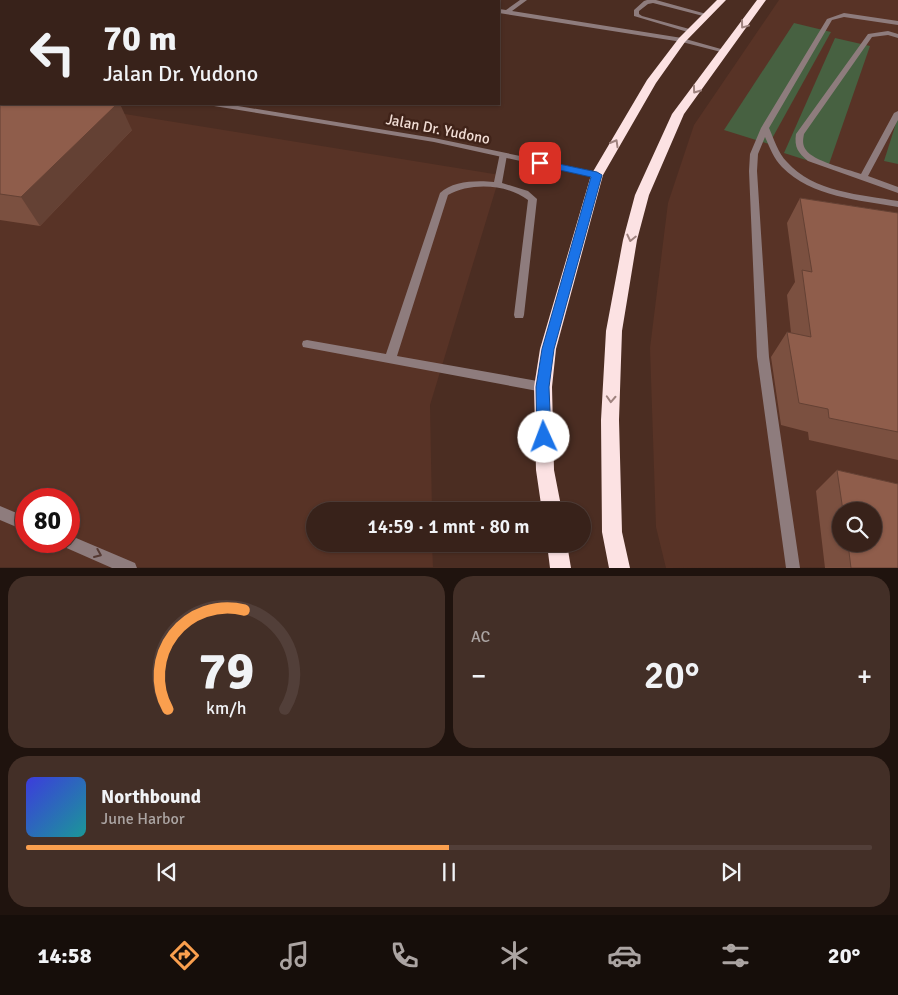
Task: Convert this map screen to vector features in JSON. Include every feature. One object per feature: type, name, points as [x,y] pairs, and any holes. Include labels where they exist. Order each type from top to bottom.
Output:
[{"type":"highway","points":[[550,502],[545,470],[542,387],[548,349],[597,175],[651,82],[686,36],[722,0]]},
{"type":"highway","points":[[620,568],[612,532],[610,420],[614,331],[630,240],[642,195],[678,114],[762,0]]},
{"type":"highway","points":[[559,552],[561,568]]},
{"type":"street","points":[[507,12],[524,0]]},
{"type":"street","points":[[707,15],[653,1],[646,2],[636,11],[636,15],[640,17],[725,51]]},
{"type":"street","points":[[500,11],[686,36]]},
{"type":"street","points":[[793,568],[763,357],[753,171],[754,154],[765,128],[830,18],[844,15],[898,23]]},
{"type":"street","points":[[898,36],[888,34],[870,35],[800,134],[798,146],[801,151],[811,158],[898,190]]},
{"type":"street","name":"Jalan Dr. Yudono","points":[[220,105],[434,140],[597,175]]},
{"type":"street","points":[[863,177],[898,113]]},
{"type":"street","points":[[765,128],[787,168],[810,182],[836,193],[898,204]]},
{"type":"street","points":[[497,186],[503,155]]},
{"type":"street","points":[[390,360],[444,193],[452,187],[466,185],[497,186],[527,192],[533,199],[519,316]]},
{"type":"street","points":[[307,344],[542,387]]},
{"type":"street","points":[[0,513],[15,519]]},
{"type":"street","points":[[80,547],[130,568]]},
{"type":"shaded area","points":[[779,0],[898,0],[898,567],[666,568],[656,527],[650,348],[668,203],[694,125]]},
{"type":"shaded area","points":[[0,105],[69,105],[500,175],[430,405],[432,502],[306,502],[306,552],[432,552],[433,567],[0,567]]},
{"type":"green space","points":[[794,23],[831,32],[769,144],[724,130]]},
{"type":"green space","points":[[835,38],[870,46],[828,167],[784,153]]},
{"type":"green space","points":[[898,117],[898,164],[884,161]]},
{"type":"building","points":[[0,105],[116,105],[21,197],[0,194]]},
{"type":"building","points":[[800,198],[898,213],[898,432],[829,418],[828,409],[799,403],[787,332],[811,337],[802,270],[812,272]]},
{"type":"building","points":[[837,470],[898,484],[898,568],[851,568],[849,552],[882,552],[882,502],[842,502]]},
{"type":"route","points":[[540,163],[597,175],[548,349],[542,387],[544,437]]}]
